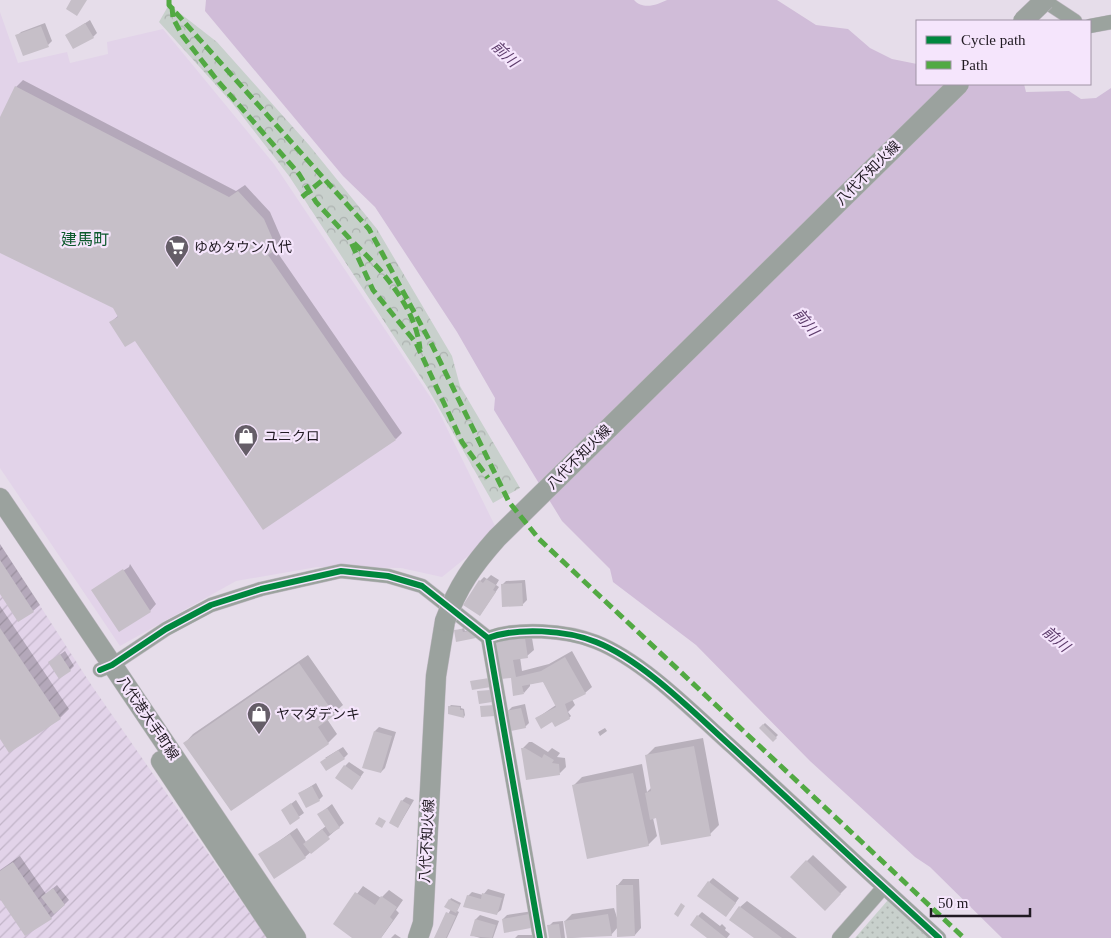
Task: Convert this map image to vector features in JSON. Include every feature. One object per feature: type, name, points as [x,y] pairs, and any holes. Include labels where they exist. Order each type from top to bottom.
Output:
[{"type":"main road","points":[[1024,20],[1044,0]]},
{"type":"main road","name":"八代不知火線","points":[[418,938],[423,922],[436,676],[445,621],[453,599],[470,570],[497,538],[959,85]]},
{"type":"main road","name":"八代港大手町線","points":[[0,498],[279,938]]},
{"type":"main road","name":"八代港大手町線","points":[[0,523],[106,667],[296,938]]},
{"type":"street","points":[[1044,0],[1074,20]]},
{"type":"street","points":[[1091,26],[1111,22]]},
{"type":"street","points":[[106,667],[166,629],[211,605],[261,589],[341,571],[388,576],[422,586],[488,638],[540,938]]},
{"type":"street","points":[[488,638],[503,633],[550,632],[596,642],[633,663],[682,702],[939,938]]},
{"type":"street","points":[[839,938],[883,888]]},
{"type":"shaded area","points":[[0,12],[18,63],[67,52],[70,63],[108,54],[107,42],[163,29],[274,164],[435,404],[498,532],[442,577],[401,568],[317,567],[236,581],[120,646],[0,468]]},
{"type":"shaded area","points":[[0,544],[92,686],[267,938],[0,938]]},
{"type":"green space","points":[[171,1],[172,7],[217,42],[309,145],[377,229],[452,356],[460,386],[520,488],[493,503],[427,387],[289,176],[233,104],[159,22]]},
{"type":"green space","points":[[888,900],[929,938],[855,938]]},
{"type":"water","name":"前川","points":[[206,0],[634,0],[646,6],[655,5],[667,0],[777,0],[816,25],[848,29],[870,48],[892,59],[916,64],[916,85],[1024,85],[1026,92],[1069,91],[1081,99],[1096,98],[1111,88],[1111,938],[1002,938],[930,867],[915,857],[810,761],[696,645],[613,582],[610,569],[562,521],[494,410],[495,398],[457,332],[375,207],[343,176],[205,11]]},
{"type":"building","points":[[71,0],[87,0],[77,16],[66,9]]},
{"type":"building","points":[[85,23],[94,38],[73,49],[65,35]]},
{"type":"building","points":[[41,26],[49,47],[23,56],[15,35]]},
{"type":"building","points":[[15,86],[229,197],[238,191],[264,219],[277,249],[268,255],[396,440],[263,530],[135,341],[125,347],[109,322],[118,317],[113,308],[0,253],[0,117]]},
{"type":"building","points":[[0,560],[34,612],[18,622],[0,594]]},
{"type":"building","points":[[123,569],[151,612],[119,632],[91,590]]},
{"type":"building","points":[[486,579],[496,585],[493,590],[496,592],[480,616],[463,605],[479,580],[483,583]]},
{"type":"building","points":[[522,583],[523,606],[502,607],[501,584]]},
{"type":"building","points":[[0,628],[61,719],[9,753],[0,739]]},
{"type":"building","points":[[462,629],[463,632],[474,630],[476,638],[456,642],[454,630]]},
{"type":"building","points":[[525,638],[528,658],[513,660],[516,677],[541,671],[565,657],[586,694],[565,704],[570,719],[555,727],[552,722],[541,729],[535,718],[556,707],[543,682],[522,686],[524,694],[513,696],[511,678],[501,679],[496,642]]},
{"type":"building","points":[[60,654],[71,671],[59,679],[48,662]]},
{"type":"building","name":"ヤマダデンキ","points":[[299,663],[335,715],[318,727],[329,744],[231,811],[183,743]]},
{"type":"building","points":[[489,678],[491,687],[472,690],[470,681]]},
{"type":"building","points":[[490,690],[492,702],[479,704],[477,691]]},
{"type":"building","points":[[494,705],[495,716],[481,717],[480,706]]},
{"type":"building","points":[[448,706],[460,707],[460,710],[463,710],[464,718],[448,714]]},
{"type":"building","points":[[521,708],[526,728],[511,731],[506,711]]},
{"type":"building","points":[[763,724],[777,738],[773,742],[759,728]]},
{"type":"building","points":[[374,731],[392,736],[381,773],[362,768]]},
{"type":"building","points":[[694,746],[711,836],[661,845],[656,818],[650,820],[645,793],[651,791],[645,755]]},
{"type":"building","points":[[521,748],[525,748],[542,758],[544,754],[554,760],[552,763],[559,764],[560,775],[526,780]]},
{"type":"building","points":[[338,750],[345,759],[326,771],[320,762]]},
{"type":"building","points":[[344,765],[361,777],[352,790],[335,778]]},
{"type":"building","points":[[633,773],[649,846],[587,859],[572,785]]},
{"type":"building","points":[[312,786],[320,801],[306,808],[298,793]]},
{"type":"building","points":[[401,800],[410,805],[398,828],[389,823]]},
{"type":"building","points":[[291,803],[300,818],[290,825],[281,810]]},
{"type":"building","points":[[327,808],[340,828],[330,834],[317,814]]},
{"type":"building","points":[[379,817],[386,821],[382,828],[375,824]]},
{"type":"building","points":[[322,829],[330,839],[311,854],[303,844]]},
{"type":"building","points":[[290,834],[306,858],[274,879],[258,854]]},
{"type":"building","points":[[806,860],[841,894],[825,911],[790,877]]},
{"type":"building","points":[[13,862],[52,919],[25,936],[0,899],[0,871]]},
{"type":"building","points":[[708,881],[736,903],[726,917],[697,896]]},
{"type":"building","points":[[616,885],[633,885],[635,936],[617,937]]},
{"type":"building","points":[[53,888],[65,905],[54,914],[41,897]]},
{"type":"building","points":[[355,892],[375,905],[381,896],[397,907],[390,917],[393,920],[381,938],[352,938],[333,924]]},
{"type":"building","points":[[482,893],[502,898],[497,915],[463,907],[467,895],[481,899]]},
{"type":"building","points":[[449,899],[460,905],[456,913],[444,907]]},
{"type":"building","points":[[681,903],[685,906],[678,917],[674,914]]},
{"type":"building","points":[[739,906],[782,938],[754,938],[729,920]]},
{"type":"building","points":[[446,912],[456,916],[446,938],[434,938]]},
{"type":"building","points":[[529,914],[531,928],[504,933],[502,919]]},
{"type":"building","points":[[608,914],[612,936],[567,938],[564,921]]},
{"type":"building","points":[[697,915],[726,938],[707,938],[690,925]]},
{"type":"building","points":[[475,919],[496,925],[492,938],[470,936]]},
{"type":"building","points":[[559,924],[561,938],[549,938],[547,925]]},
{"type":"marked path","points":[[169,0],[169,5],[369,229],[432,345],[509,502],[539,539],[964,938]]},
{"type":"marked path","points":[[172,7],[173,18],[182,35],[217,80],[299,174],[316,202],[349,238],[373,290],[416,343],[462,442],[488,478]]},
{"type":"marked path","points":[[302,197],[324,179]]},
{"type":"marked path","points":[[354,243],[387,278],[405,305],[412,319],[420,349]]},
{"type":"cycle path","points":[[100,670],[112,665],[166,629],[211,605],[261,589],[341,571],[388,576],[422,586],[488,638],[540,938]]},
{"type":"cycle path","points":[[488,638],[527,631],[571,635],[596,642],[632,662],[686,705],[939,938]]},
{"type":"place","name":"ゆめタウン八代","points":[[177,268]]},
{"type":"place","name":"ユニクロ","points":[[246,457]]},
{"type":"place","name":"ヤマダデンキ","points":[[259,735]]},
{"type":"district","name":"建馬町","points":[[85,239]]}]
